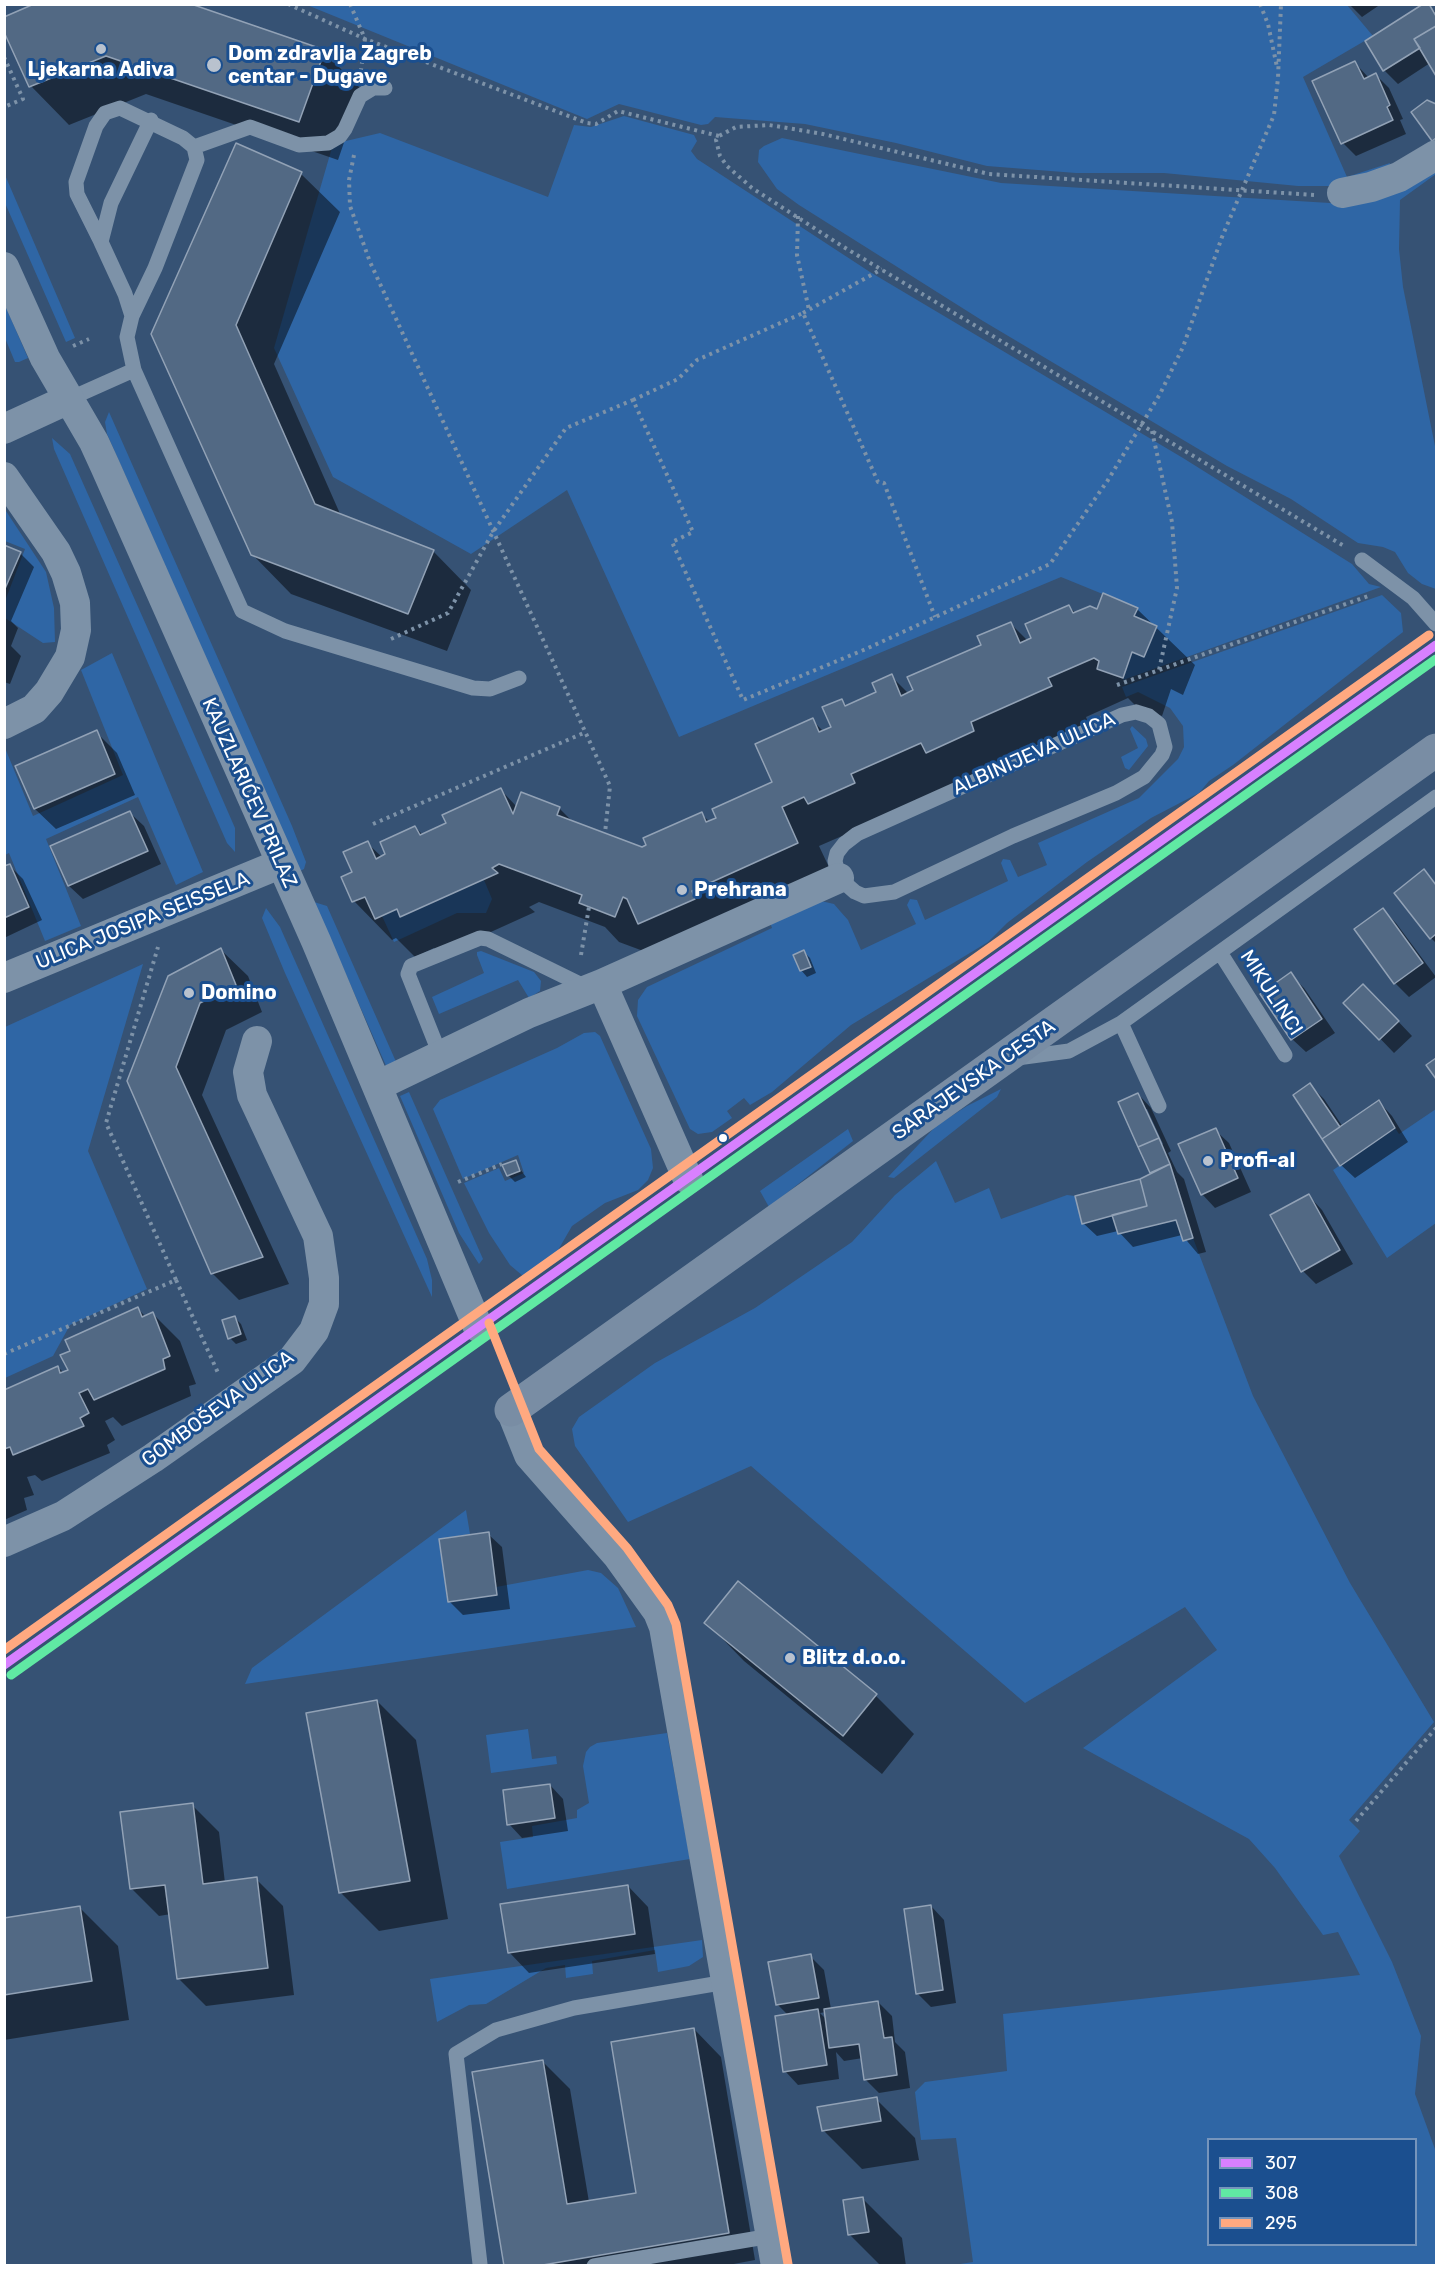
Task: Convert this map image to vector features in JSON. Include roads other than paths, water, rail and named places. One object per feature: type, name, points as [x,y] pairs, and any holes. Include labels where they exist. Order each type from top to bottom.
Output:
[{"type":"main road","name":"SARAJEVSKA CESTA","points":[[511,1410],[1437,750]]},
{"type":"street","points":[[1342,193],[1371,187],[1398,177],[1437,155]]},
{"type":"street","name":"KAUZLARIĆEV PRILAZ","points":[[4,267],[45,358],[101,458],[377,1086],[478,1327]]},
{"type":"street","points":[[4,429],[69,399]]},
{"type":"street","points":[[4,477],[56,552],[66,573],[75,603],[75,630],[70,657],[55,685],[34,709],[4,724]]},
{"type":"street","name":"ULICA JOSIPA SEISSELA","points":[[4,978],[280,864]]},
{"type":"street","points":[[377,1086],[529,1013],[596,987],[839,878]]},
{"type":"street","points":[[596,987],[688,1179]]},
{"type":"street","name":"GOMBOŠEVA ULICA","points":[[4,1542],[63,1516],[153,1458],[292,1360],[314,1331],[324,1304],[324,1278],[318,1236],[252,1095],[248,1072],[257,1041]]},
{"type":"street","points":[[511,1410],[529,1455],[599,1533],[658,1612],[668,1643],[776,2265]]},
{"type":"lane","points":[[194,147],[250,127],[299,145],[328,143],[345,129],[360,96],[373,88],[385,88]]},
{"type":"lane","points":[[132,316],[125,294],[77,194],[76,182],[96,126],[105,113],[120,108],[151,120],[194,147],[197,160],[155,268],[132,316],[127,337],[134,370],[242,611],[285,631],[473,688],[490,689],[519,678]]},
{"type":"lane","points":[[101,242],[111,202],[151,120]]},
{"type":"lane","points":[[69,399],[134,370]]},
{"type":"lane","points":[[1362,560],[1413,598],[1437,624]]},
{"type":"lane","name":"ALBINIJEVA ULICA","points":[[1136,712],[1149,716],[1159,724],[1164,735],[1165,747],[1162,755],[1144,777],[1130,785],[894,892],[864,896],[855,892],[839,878],[835,861],[837,853],[857,834],[1122,715],[1136,712]]},
{"type":"lane","points":[[1002,1060],[1069,1051],[1121,1023],[1221,954],[1437,797]]},
{"type":"lane","points":[[441,1056],[408,974],[411,966],[480,938],[488,939],[596,987]]},
{"type":"lane","name":"MIKULINCI","points":[[1221,954],[1286,1055]]},
{"type":"lane","points":[[1121,1023],[1159,1106]]},
{"type":"lane","points":[[480,2264],[456,2054],[496,2030],[574,2008],[726,1982]]},
{"type":"lane","points":[[594,2265],[771,2236]]},
{"type":"place","name":"Ljekarna Adiva","points":[[101,49]]},
{"type":"place","name":"Dom zdravlja Zagreb centar - Dugave","points":[[214,65]]},
{"type":"place","name":"Prehrana","points":[[682,890]]},
{"type":"place","name":"Domino","points":[[189,993]]},
{"type":"place","name":"Profi-al","points":[[1208,1161]]},
{"type":"place","name":"Blitz d.o.o.","points":[[790,1658]]}]
